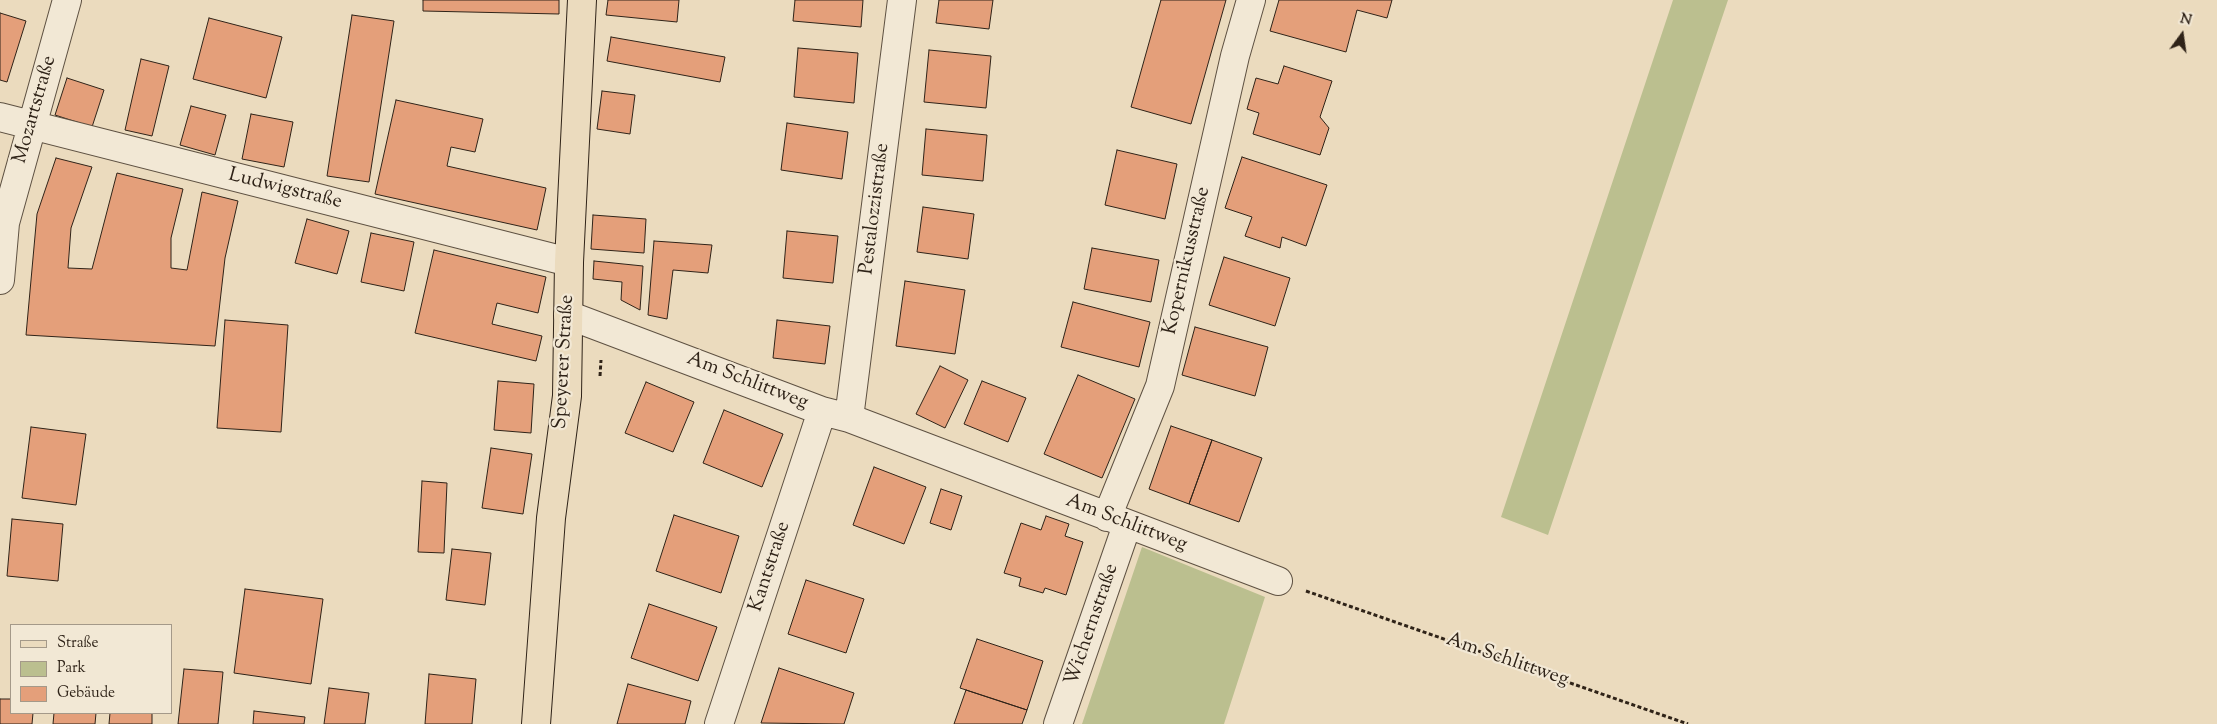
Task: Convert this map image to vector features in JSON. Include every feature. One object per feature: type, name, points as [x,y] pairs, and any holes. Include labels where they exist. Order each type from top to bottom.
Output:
[{"type":"main road","name":"Speyerer Straße","points":[[536,724],[551,518],[567,396],[569,262],[582,0]]},
{"type":"street","name":"Mozartstraße","points":[[0,280],[5,223],[67,0]]},
{"type":"street","name":"Pestalozzistraße","points":[[849,418],[902,0]]},
{"type":"street","name":"Kopernikusstraße","points":[[1117,521],[1160,386],[1235,56],[1251,0]]},
{"type":"street","name":"Ludwigstraße","points":[[0,117],[569,262]]},
{"type":"street","name":"Am Schlittweg","points":[[568,315],[822,411],[849,418],[1278,581]]},
{"type":"street","name":"Kantstraße","points":[[719,724],[822,411]]},
{"type":"street","name":"Wichernstraße","points":[[1058,724],[1117,521]]},
{"type":"path","name":"Am Schlittweg","points":[[1278,581],[1688,724]]},
{"type":"green space","points":[[1673,0],[1728,0],[1548,535],[1501,517]]},
{"type":"green space","points":[[1142,547],[1265,597],[1224,724],[1082,724]]},
{"type":"building","points":[[423,0],[559,0],[559,14],[423,11]]},
{"type":"building","points":[[608,0],[679,0],[677,22],[606,15]]},
{"type":"building","points":[[795,0],[863,0],[861,27],[793,21]]},
{"type":"building","points":[[939,0],[993,0],[989,29],[936,23]]},
{"type":"building","points":[[1161,0],[1226,0],[1191,124],[1131,107]]},
{"type":"building","points":[[1279,0],[1392,0],[1387,18],[1357,10],[1346,52],[1270,31]]},
{"type":"building","points":[[0,13],[26,21],[7,82],[0,80]]},
{"type":"building","points":[[352,15],[394,21],[369,182],[327,176]]},
{"type":"building","points":[[209,18],[282,37],[266,98],[193,79]]},
{"type":"building","points":[[611,37],[725,57],[720,82],[607,61]]},
{"type":"building","points":[[798,48],[858,53],[854,103],[794,97]]},
{"type":"building","points":[[929,50],[991,56],[986,108],[924,102]]},
{"type":"building","points":[[141,59],[169,66],[152,136],[125,130]]},
{"type":"building","points":[[1284,66],[1332,81],[1320,117],[1329,128],[1320,155],[1253,134],[1259,113],[1247,109],[1256,78],[1278,84]]},
{"type":"building","points":[[67,78],[104,90],[92,127],[55,115]]},
{"type":"building","points":[[602,91],[635,95],[630,134],[597,129]]},
{"type":"building","points":[[396,100],[483,119],[475,152],[451,147],[447,166],[546,188],[537,230],[375,194]]},
{"type":"building","points":[[191,106],[226,115],[215,155],[180,145]]},
{"type":"building","points":[[251,114],[293,122],[284,167],[242,159]]},
{"type":"building","points":[[787,123],[848,132],[842,179],[781,170]]},
{"type":"building","points":[[926,129],[987,135],[983,181],[922,175]]},
{"type":"building","points":[[1117,150],[1177,164],[1165,219],[1105,205]]},
{"type":"building","points":[[1242,157],[1327,185],[1306,246],[1282,237],[1280,248],[1245,236],[1252,217],[1225,208]]},
{"type":"building","points":[[56,158],[92,167],[71,228],[68,268],[92,269],[117,173],[183,189],[171,238],[171,268],[187,270],[202,192],[238,201],[225,258],[215,346],[26,335],[37,214]]},
{"type":"building","points":[[923,207],[974,214],[968,259],[917,252]]},
{"type":"building","points":[[593,215],[646,219],[644,253],[591,249]]},
{"type":"building","points":[[307,219],[349,231],[337,274],[295,263]]},
{"type":"building","points":[[787,231],[838,236],[833,283],[783,278]]},
{"type":"building","points":[[371,233],[414,242],[404,291],[361,282]]},
{"type":"building","points":[[654,241],[712,245],[708,273],[673,270],[667,319],[648,315]]},
{"type":"building","points":[[1092,248],[1159,260],[1151,302],[1084,289]]},
{"type":"building","points":[[434,250],[546,277],[538,313],[497,303],[492,324],[542,336],[536,361],[415,333]]},
{"type":"building","points":[[1224,257],[1290,278],[1275,326],[1209,305]]},
{"type":"building","points":[[594,261],[643,266],[640,310],[621,300],[622,282],[593,279]]},
{"type":"building","points":[[905,281],[965,290],[955,354],[896,346]]},
{"type":"building","points":[[1073,302],[1150,322],[1139,367],[1061,347]]},
{"type":"building","points":[[225,320],[288,325],[281,432],[217,428]]},
{"type":"building","points":[[777,320],[830,326],[825,364],[773,358]]},
{"type":"building","points":[[1195,327],[1268,347],[1255,396],[1182,375]]},
{"type":"building","points":[[940,366],[968,380],[945,428],[916,414]]},
{"type":"building","points":[[1078,375],[1135,399],[1102,478],[1044,454]]},
{"type":"building","points":[[498,381],[534,384],[531,433],[494,430]]},
{"type":"building","points":[[982,381],[1026,398],[1008,442],[964,424]]},
{"type":"building","points":[[646,382],[694,402],[673,452],[625,433]]},
{"type":"building","points":[[724,410],[783,434],[762,487],[703,463]]},
{"type":"building","points":[[1171,426],[1212,440],[1189,504],[1149,489]]},
{"type":"building","points":[[31,427],[86,434],[76,505],[22,498]]},
{"type":"building","points":[[1212,440],[1262,458],[1239,522],[1189,504]]},
{"type":"building","points":[[491,448],[532,454],[523,514],[482,508]]},
{"type":"building","points":[[874,467],[926,487],[904,544],[853,525]]},
{"type":"building","points":[[422,481],[447,483],[444,553],[418,552]]},
{"type":"building","points":[[941,489],[962,496],[951,530],[930,523]]},
{"type":"building","points":[[674,515],[739,536],[721,593],[656,571]]},
{"type":"building","points":[[1046,516],[1069,524],[1065,536],[1083,542],[1066,595],[1045,588],[1043,593],[1019,586],[1021,578],[1004,573],[1021,523],[1041,530]]},
{"type":"building","points":[[12,519],[63,524],[58,581],[7,576]]},
{"type":"building","points":[[452,549],[491,553],[485,605],[446,600]]},
{"type":"building","points":[[806,580],[864,599],[846,653],[788,634]]},
{"type":"building","points":[[245,589],[323,599],[311,684],[234,673]]},
{"type":"building","points":[[649,604],[717,627],[698,681],[631,658]]},
{"type":"building","points":[[977,639],[1043,661],[1027,710],[960,688]]},
{"type":"building","points":[[779,668],[854,693],[844,724],[761,723]]},
{"type":"building","points":[[184,669],[223,672],[218,724],[178,724]]},
{"type":"building","points":[[429,674],[476,679],[472,724],[425,724]]},
{"type":"building","points":[[628,684],[691,701],[685,724],[617,724]]},
{"type":"building","points":[[329,688],[369,693],[365,724],[324,724]]},
{"type":"building","points":[[966,690],[1027,710],[1022,724],[954,724]]},
{"type":"building","points":[[0,699],[10,699],[10,714],[33,714],[32,724],[0,724]]},
{"type":"building","points":[[254,711],[305,717],[304,724],[253,724]]},
{"type":"building","points":[[54,714],[96,714],[95,724],[53,724]]},
{"type":"building","points":[[110,714],[152,714],[152,724],[109,724]]}]
